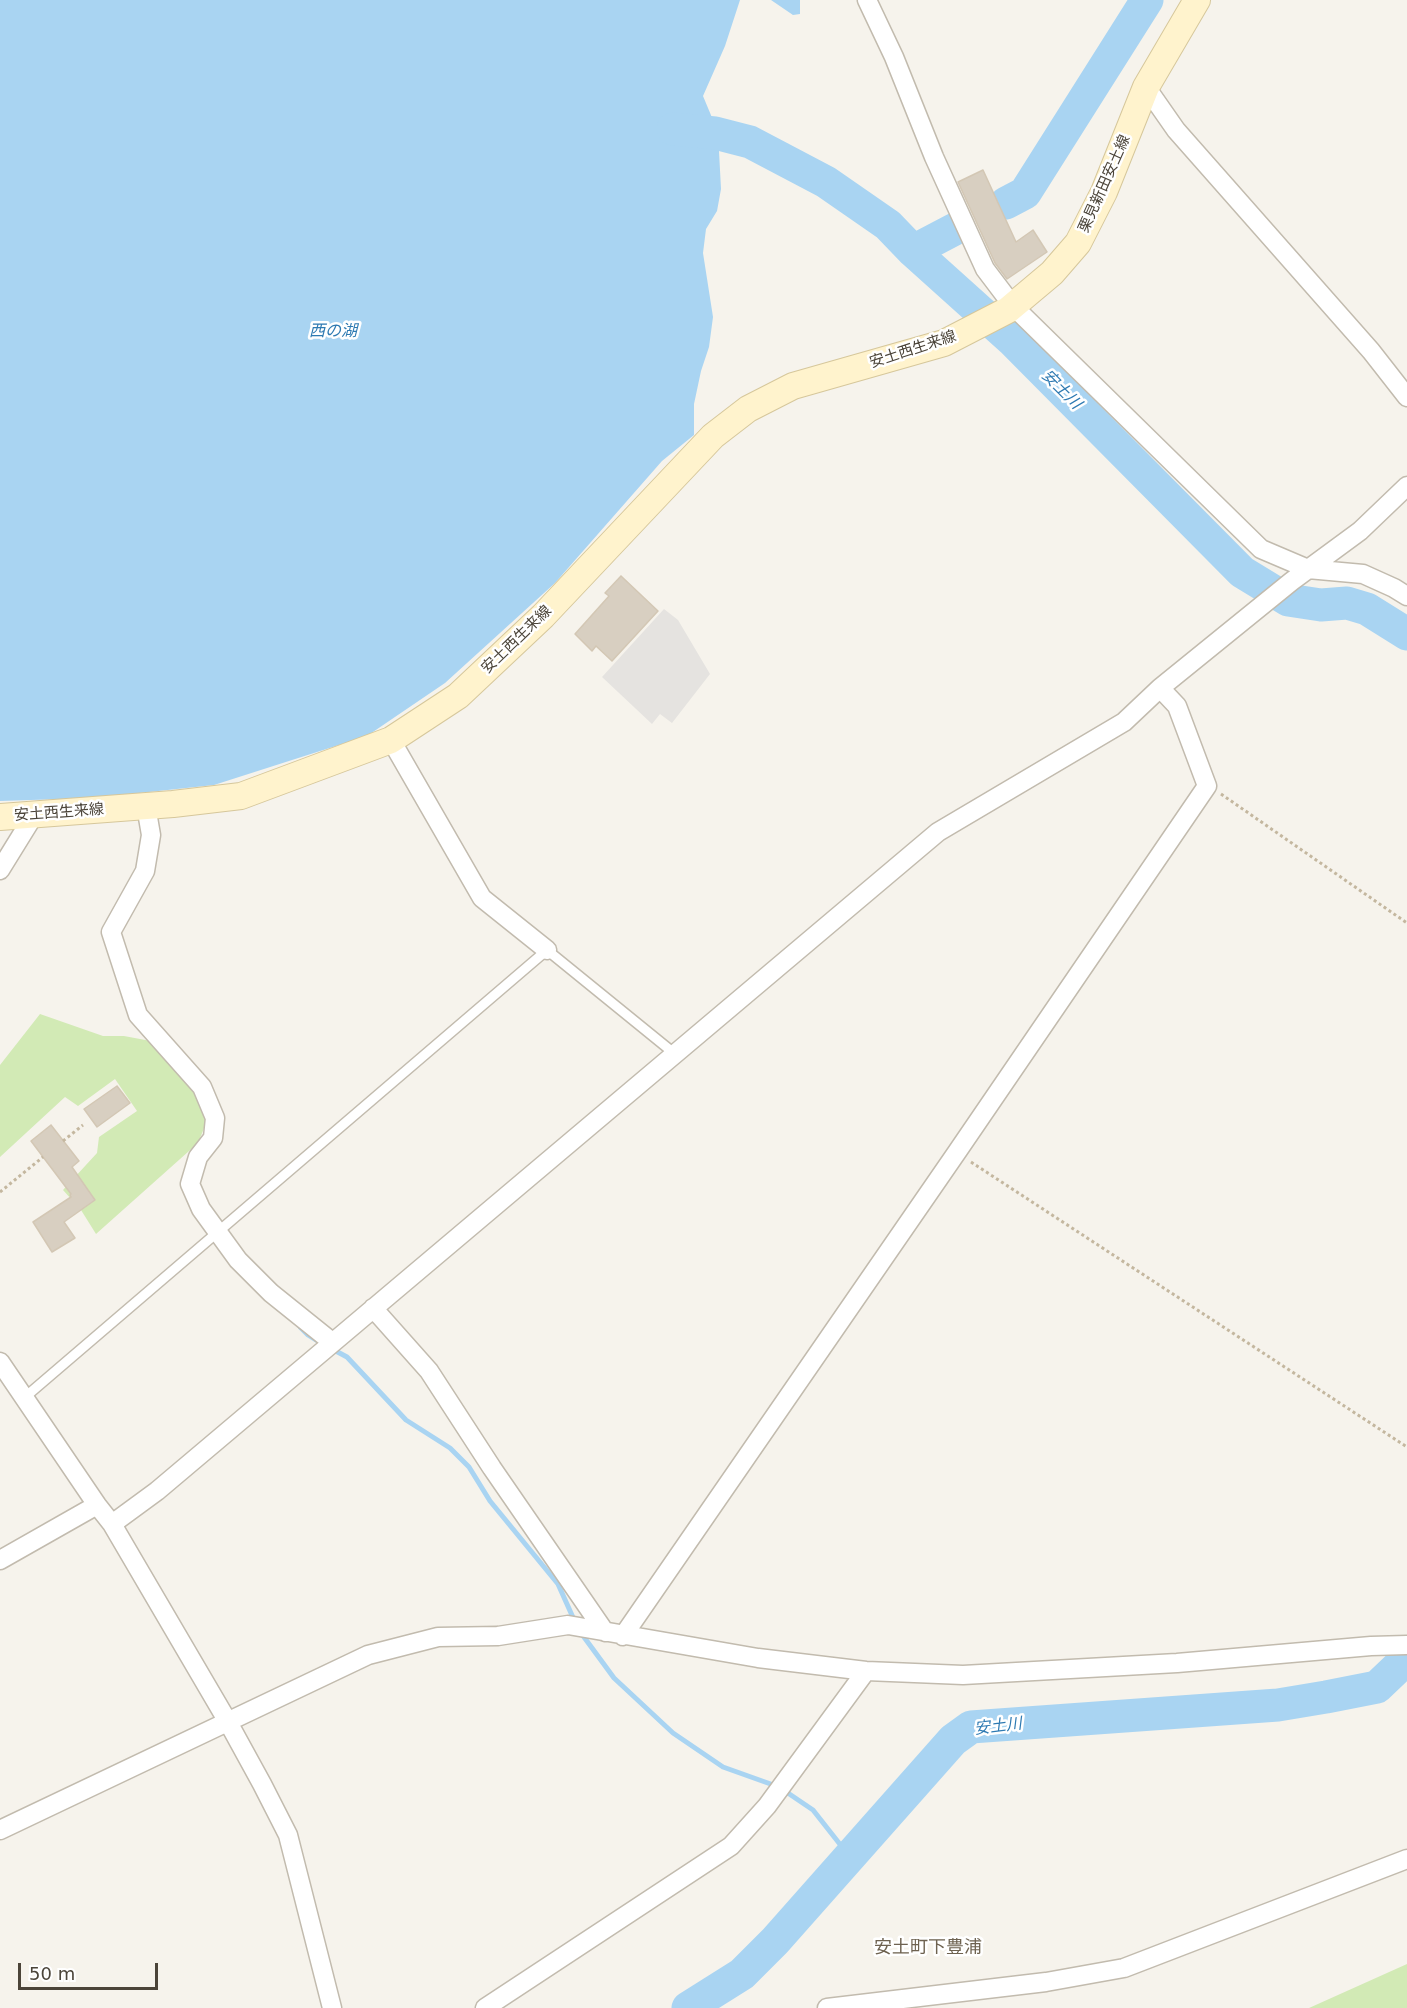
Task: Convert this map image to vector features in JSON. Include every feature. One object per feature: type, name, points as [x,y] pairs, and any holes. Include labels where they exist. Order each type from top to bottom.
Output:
[{"type":"main road","name":"栗見新田安土線","points":[[969,331],[1010,308],[1052,273],[1078,243],[1104,192],[1146,87],[1197,0]]},
{"type":"main road","name":"安土西生来線","points":[[0,817],[241,796],[391,740],[458,696],[543,616],[713,436],[748,409],[793,386],[944,343],[969,331]]},
{"type":"street","points":[[867,0],[894,57],[934,157],[985,269],[1010,308],[1261,549],[1308,569],[1363,574],[1407,596]]},
{"type":"street","points":[[1146,87],[1176,130],[1371,351],[1407,397]]},
{"type":"street","points":[[112,1524],[157,1491],[938,832],[1124,722],[1160,688],[1292,581],[1360,531],[1407,486]]},
{"type":"street","points":[[623,1636],[1207,786],[1177,706],[1160,688]]},
{"type":"street","points":[[391,740],[482,898],[547,950]]},
{"type":"street","points":[[146,806],[151,835],[145,871],[111,932],[138,1015],[202,1087],[215,1118],[213,1138],[198,1157],[190,1184],[201,1209],[238,1260],[271,1293],[332,1342]]},
{"type":"street","points":[[0,870],[34,815]]},
{"type":"street","points":[[373,1308],[429,1371],[599,1631]]},
{"type":"street","points":[[0,1362],[112,1524],[228,1722],[288,1835],[332,2008]]},
{"type":"street","points":[[0,1560],[97,1505]]},
{"type":"street","points":[[0,1830],[368,1655],[438,1637],[498,1636],[568,1625],[758,1658],[866,1671],[975,1674],[1177,1663],[1371,1646],[1407,1645]]},
{"type":"street","points":[[485,2008],[731,1846],[773,1798],[866,1671]]},
{"type":"street","points":[[828,2008],[1046,1982],[1124,1968],[1407,1859]]},
{"type":"lane","points":[[24,1398],[547,950],[675,1054]]},
{"type":"path","points":[[1207,786],[1407,923]]},
{"type":"path","points":[[63,1141],[83,1125]]},
{"type":"path","points":[[957,1152],[1407,1447]]},
{"type":"path","points":[[0,1192],[43,1157]]},
{"type":"green space","points":[[40,1014],[103,1036],[124,1036],[156,1042],[196,1087],[209,1116],[198,1143],[96,1234],[81,1210],[63,1190],[97,1153],[99,1137],[137,1111],[115,1079],[78,1106],[65,1097],[0,1157],[0,1065]]},
{"type":"green space","points":[[1407,1964],[1407,2008],[1309,2008]]},
{"type":"shaded area","points":[[664,609],[678,620],[710,674],[672,723],[660,714],[652,724],[602,677]]},
{"type":"water","name":"西の湖","points":[[0,0],[740,0],[725,46],[703,96],[718,132],[721,189],[717,211],[706,229],[703,253],[713,317],[709,347],[694,404],[694,435],[662,461],[555,583],[445,683],[367,736],[214,785],[93,798],[0,801]]},
{"type":"water","points":[[771,0],[800,0],[800,14],[793,15]]},
{"type":"building","points":[[983,170],[1016,242],[1033,230],[1047,252],[1007,279],[995,263],[958,182]]},
{"type":"building","points":[[621,576],[658,611],[612,661],[596,646],[592,651],[575,634],[609,596],[605,593]]},
{"type":"building","points":[[117,1086],[130,1103],[97,1127],[84,1109]]},
{"type":"building","points":[[51,1125],[79,1161],[72,1167],[95,1200],[64,1222],[75,1238],[52,1252],[33,1222],[71,1197],[71,1194],[31,1141]]},
{"type":"waterway","points":[[1006,203],[1025,193],[1147,0]]},
{"type":"waterway","name":"安土川","points":[[673,129],[715,133],[750,142],[826,182],[888,225],[913,251],[1012,340],[1242,572],[1288,600],[1321,605],[1347,603],[1367,609],[1407,634]]},
{"type":"waterway","points":[[913,251],[953,230]]},
{"type":"waterway","points":[[300,1327],[316,1340]]},
{"type":"waterway","points":[[332,1349],[347,1357],[406,1420],[450,1448],[469,1467],[490,1501],[558,1584],[575,1622]]},
{"type":"waterway","points":[[581,1633],[614,1678],[673,1733],[723,1767],[779,1787],[813,1810],[850,1857]]},
{"type":"waterway","name":"安土川","points":[[688,2008],[742,1974],[775,1941],[953,1740],[971,1727],[1278,1705],[1326,1697],[1377,1687],[1398,1667],[1407,1653]]},
{"type":"district","name":"安土町下豊浦","points":[[928,1948]]}]
